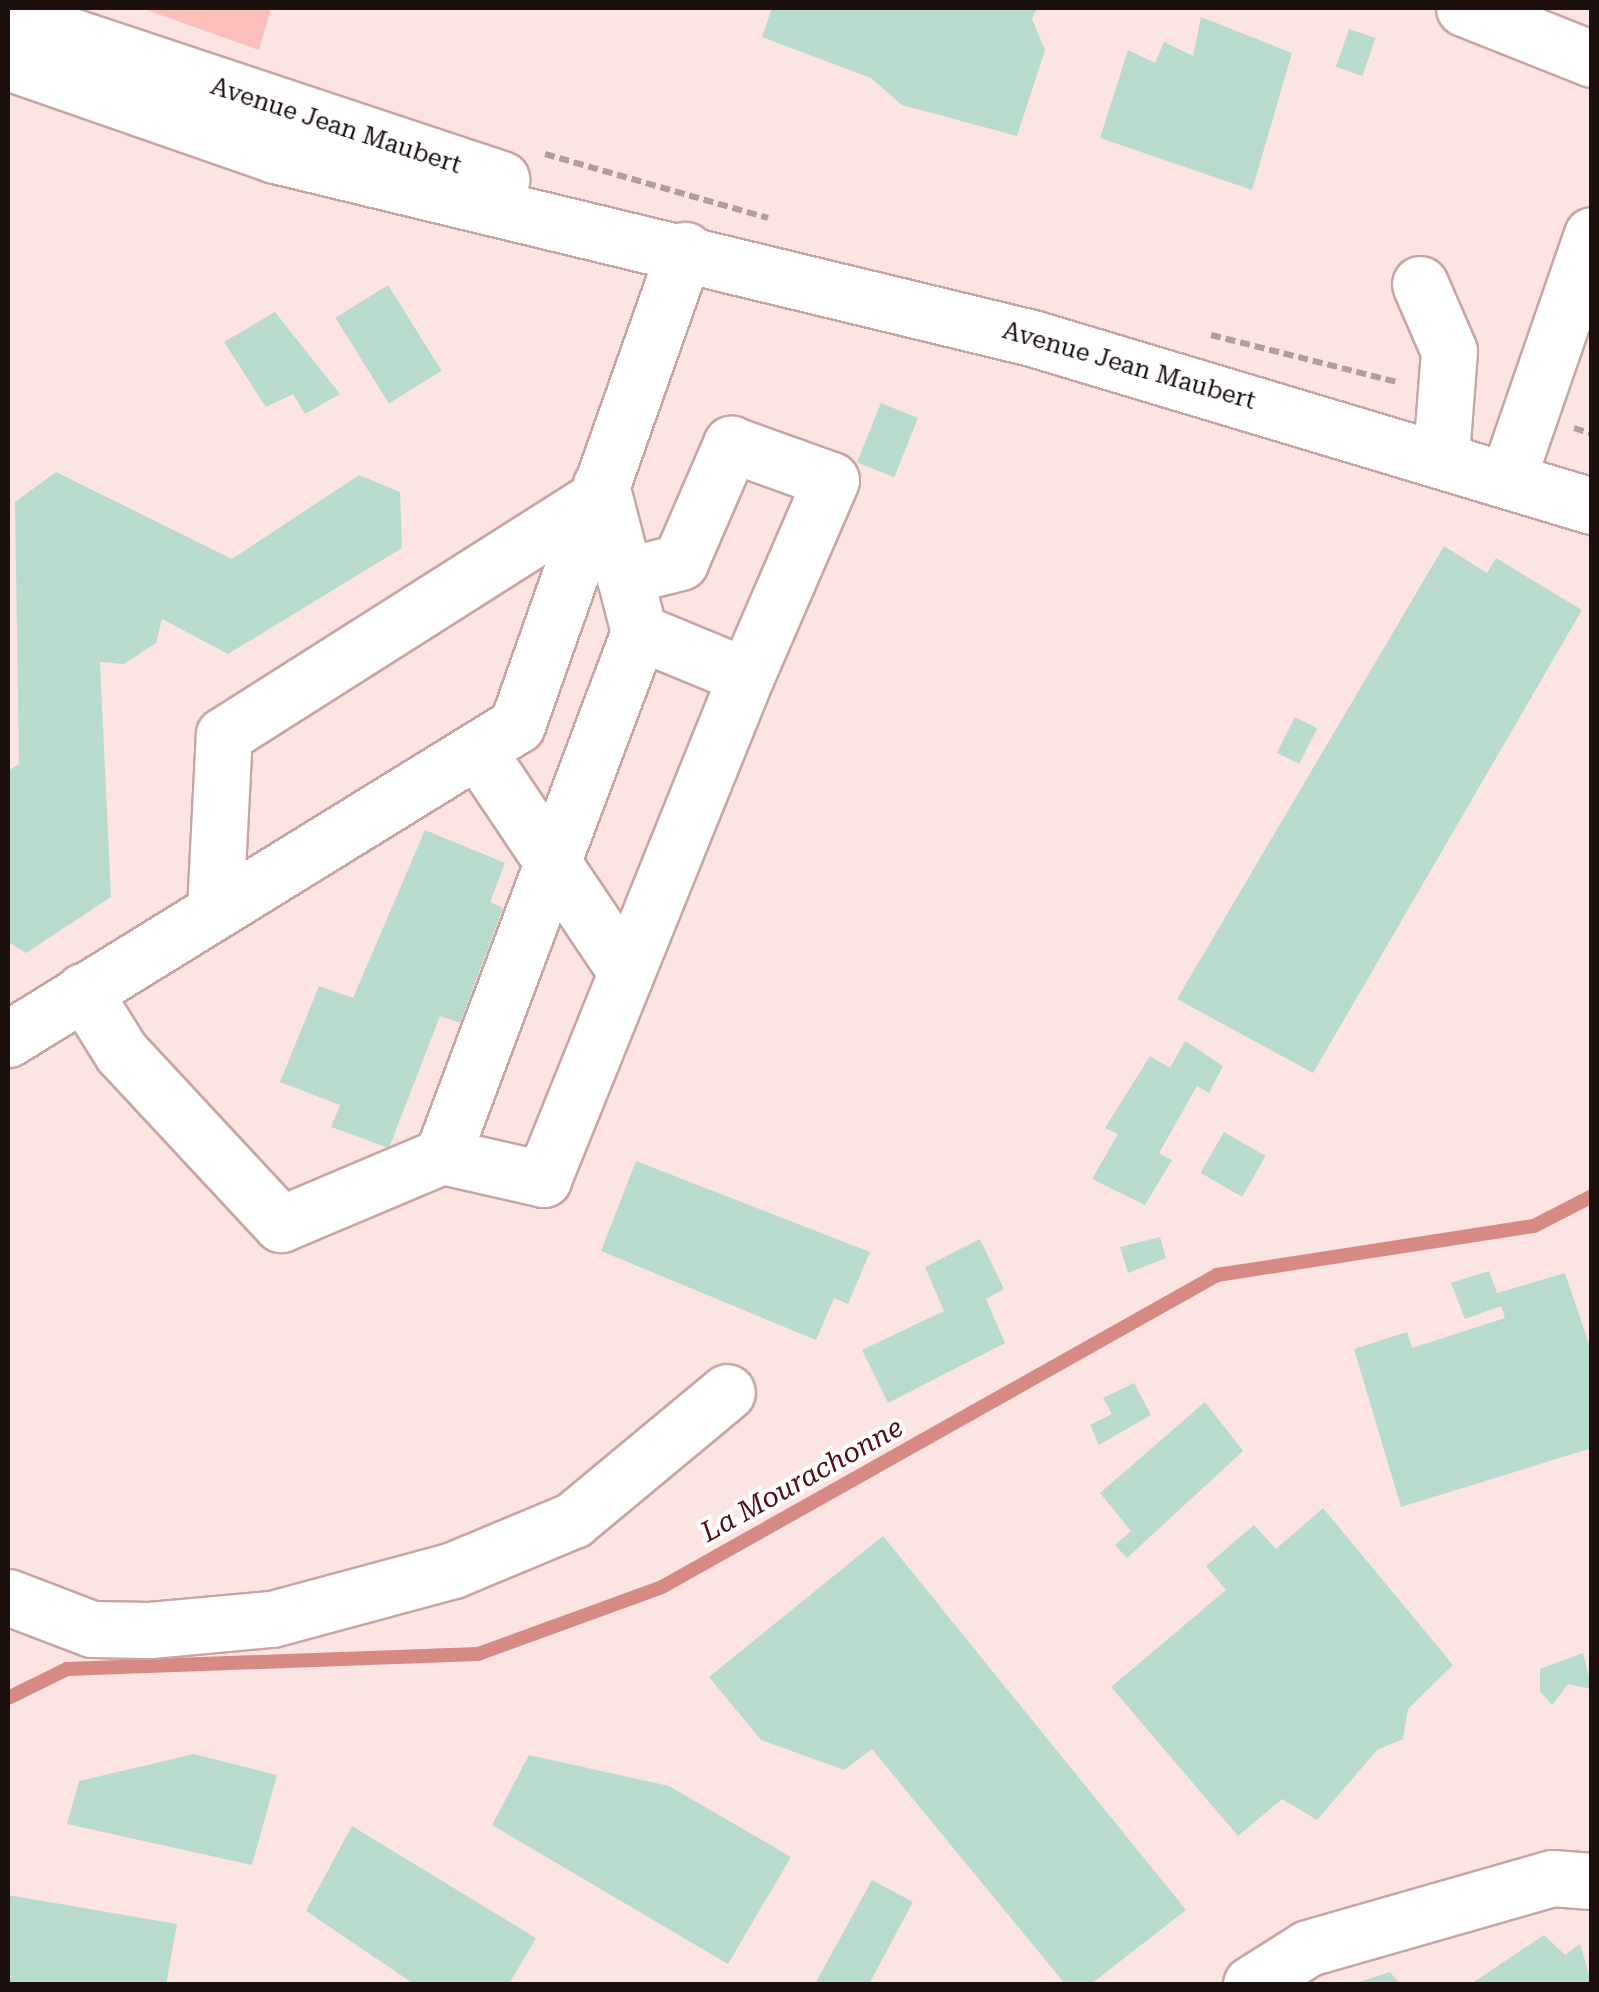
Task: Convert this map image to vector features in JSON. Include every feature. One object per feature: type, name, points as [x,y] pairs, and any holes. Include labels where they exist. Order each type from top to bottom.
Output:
[{"type":"main road","points":[[1464,8],[1592,58]]},
{"type":"main road","name":"Avenue Jean Maubert","points":[[8,15],[522,185],[674,246]]},
{"type":"main road","name":"Avenue Jean Maubert","points":[[8,62],[275,155],[508,218],[674,246],[1441,454],[1592,506]]},
{"type":"main road","points":[[1508,477],[1592,235]]},
{"type":"main road","points":[[8,1038],[517,725],[598,492],[674,246]]},
{"type":"main road","points":[[1405,290],[1449,351],[1441,382],[1441,454]]},
{"type":"main road","points":[[84,992],[121,1052],[281,1224],[442,1156],[544,1179],[622,966],[831,480],[731,444],[680,562],[624,576]]},
{"type":"main road","points":[[442,1156],[639,632],[598,492]]},
{"type":"main road","points":[[215,910],[224,735],[598,492]]},
{"type":"main road","points":[[639,632],[746,676]]},
{"type":"main road","points":[[478,750],[622,966]]},
{"type":"main road","points":[[8,1597],[92,1629],[150,1630],[272,1619],[453,1570],[573,1520],[727,1392]]},
{"type":"main road","points":[[1251,1984],[1308,1948],[1552,1878],[1592,1881]]},
{"type":"path","points":[[525,148],[789,224]]},
{"type":"path","points":[[1192,330],[1441,382]]},
{"type":"path","points":[[1530,413],[1592,434]]},
{"type":"shaded area","points":[[141,8],[271,8],[259,50]]},
{"type":"building","points":[[772,8],[1037,8],[1032,19],[1045,50],[1017,136],[902,105],[871,78],[762,37]]},
{"type":"building","points":[[1201,17],[1292,53],[1252,190],[1100,138],[1128,50],[1155,63],[1164,42],[1193,56]]},
{"type":"building","points":[[1349,29],[1375,38],[1362,76],[1336,67]]},
{"type":"building","points":[[388,285],[442,371],[389,404],[335,318]]},
{"type":"building","points":[[275,312],[340,394],[305,414],[293,394],[266,407],[224,342]]},
{"type":"building","points":[[881,403],[918,418],[894,477],[857,462]]},
{"type":"building","points":[[56,472],[232,559],[359,475],[400,492],[402,548],[228,654],[162,619],[156,643],[124,664],[100,662],[111,897],[26,953],[8,942],[8,771],[19,764],[15,502]]},
{"type":"building","points":[[1444,546],[1487,573],[1496,558],[1582,610],[1313,1073],[1177,999]]},
{"type":"building","points":[[1295,717],[1317,728],[1299,764],[1277,753]]},
{"type":"building","points":[[425,830],[505,863],[490,902],[503,908],[460,1023],[440,1016],[389,1148],[331,1127],[340,1105],[280,1082],[319,986],[353,998]]},
{"type":"building","points":[[1185,1041],[1223,1066],[1209,1093],[1197,1086],[1159,1153],[1172,1160],[1145,1205],[1092,1179],[1118,1134],[1105,1128],[1150,1056],[1170,1068]]},
{"type":"building","points":[[1224,1132],[1266,1156],[1242,1197],[1200,1173]]},
{"type":"building","points":[[636,1161],[870,1252],[848,1304],[834,1298],[816,1340],[601,1251]]},
{"type":"building","points":[[1160,1237],[1166,1258],[1128,1273],[1120,1247]]},
{"type":"building","points":[[980,1239],[1004,1289],[986,1299],[1005,1343],[888,1403],[862,1350],[944,1311],[925,1267]]},
{"type":"building","points":[[1489,1271],[1497,1293],[1565,1273],[1592,1353],[1592,1448],[1401,1507],[1354,1349],[1407,1332],[1412,1348],[1505,1318],[1501,1306],[1465,1319],[1451,1283]]},
{"type":"building","points":[[1134,1383],[1151,1415],[1099,1445],[1090,1425],[1112,1414],[1103,1398]]},
{"type":"building","points":[[1205,1402],[1243,1451],[1127,1558],[1115,1545],[1131,1531],[1100,1493]]},
{"type":"building","points":[[1323,1508],[1453,1665],[1408,1709],[1403,1739],[1377,1750],[1317,1820],[1282,1799],[1238,1836],[1111,1687],[1226,1590],[1206,1566],[1254,1525],[1276,1549]]},
{"type":"building","points":[[883,1536],[1186,1910],[1091,1984],[1065,1984],[872,1749],[844,1770],[761,1740],[709,1677]]},
{"type":"building","points":[[1583,1653],[1592,1689],[1568,1684],[1552,1705],[1540,1691],[1540,1669]]},
{"type":"building","points":[[194,1754],[277,1775],[252,1865],[67,1824],[79,1781]]},
{"type":"building","points":[[529,1755],[669,1786],[791,1857],[728,1964],[492,1825]]},
{"type":"building","points":[[352,1826],[536,1938],[509,1984],[414,1984],[306,1911]]},
{"type":"building","points":[[872,1880],[913,1902],[869,1984],[815,1984]]},
{"type":"building","points":[[8,1895],[177,1924],[166,1984],[8,1984]]},
{"type":"building","points":[[1544,1935],[1565,1955],[1580,1944],[1592,1984],[1471,1984]]},
{"type":"building","points":[[1390,1972],[1400,1984],[1353,1984]]},
{"type":"waterway","name":"La Mourachonne","points":[[8,1698],[67,1669],[478,1654],[662,1587],[1217,1275],[1534,1226],[1592,1196]]}]
